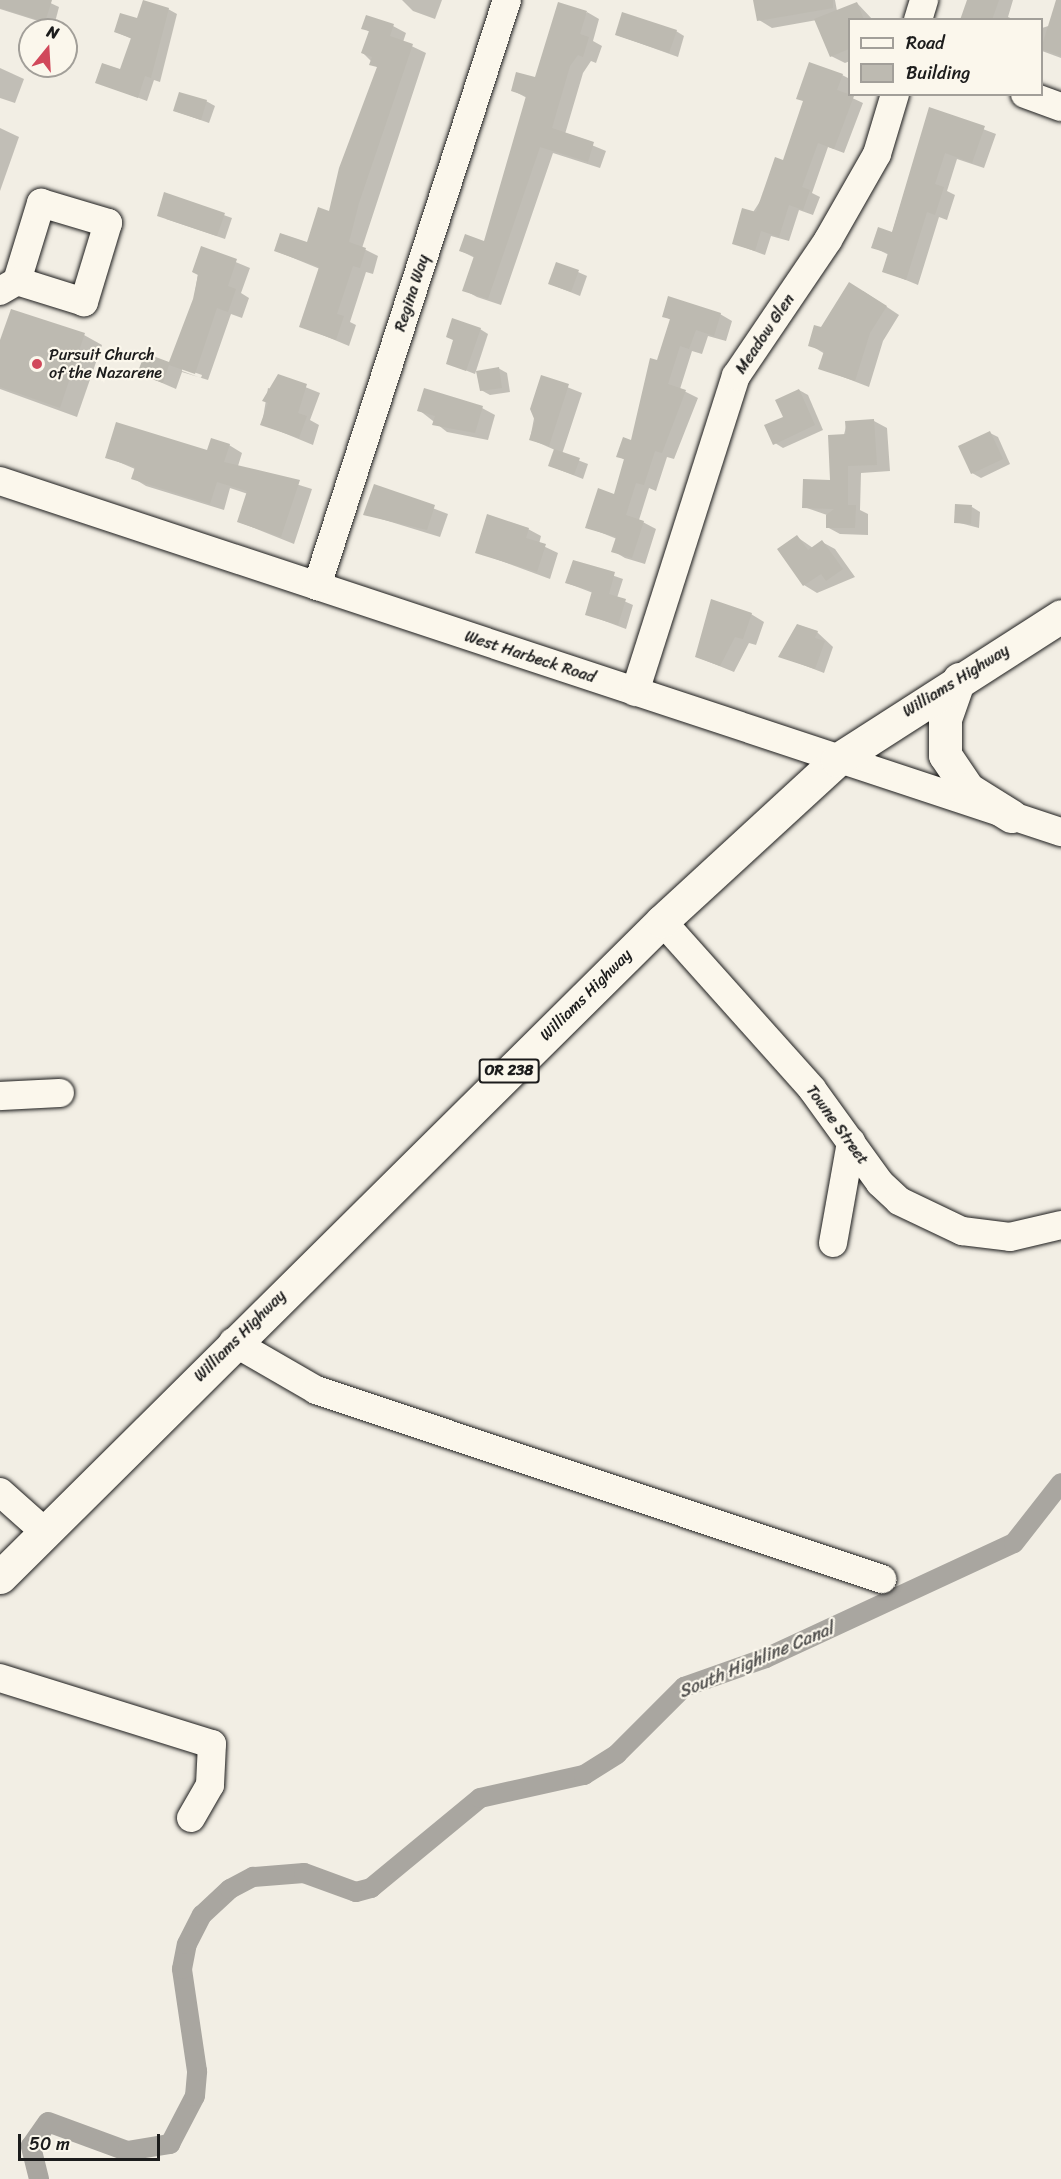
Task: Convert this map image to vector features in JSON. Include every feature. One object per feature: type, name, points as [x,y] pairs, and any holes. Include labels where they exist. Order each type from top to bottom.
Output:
[{"type":"main road","name":"Williams Highway","points":[[0,1577],[233,1342],[662,921],[837,760],[959,679],[1061,616]]},
{"type":"main road","points":[[959,679],[945,719],[945,754],[968,789],[1011,816]]},
{"type":"street","name":"Regina Way","points":[[317,586],[507,0]]},
{"type":"street","points":[[919,18],[924,0]]},
{"type":"street","name":"Meadow Glen","points":[[635,692],[736,376],[828,240],[877,154],[894,96]]},
{"type":"street","points":[[1031,96],[1061,106]]},
{"type":"street","name":"West Harbeck Road","points":[[0,481],[837,760],[1061,832]]},
{"type":"street","name":"Towne Street","points":[[662,921],[812,1089],[899,1201],[962,1231],[1010,1237],[1061,1225]]},
{"type":"street","points":[[0,1096],[60,1093]]},
{"type":"street","points":[[833,1243],[851,1142]]},
{"type":"street","points":[[233,1342],[316,1390],[882,1579]]},
{"type":"street","points":[[0,1492],[46,1533]]},
{"type":"street","points":[[0,1678],[212,1744],[210,1785],[191,1818]]},
{"type":"building","points":[[0,0],[52,0],[46,18],[32,18],[0,8]]},
{"type":"building","points":[[143,0],[169,8],[151,78],[145,76],[138,98],[95,83],[102,63],[120,69],[131,38],[114,32],[120,13],[137,18]]},
{"type":"building","points":[[753,0],[833,0],[833,8],[757,21]]},
{"type":"building","points":[[967,0],[999,0],[993,18],[961,18]]},
{"type":"building","points":[[1056,0],[1061,0],[1061,56],[1043,50],[1043,42]]},
{"type":"building","points":[[558,2],[587,11],[580,34],[589,37],[583,57],[578,55],[570,66],[552,128],[594,142],[588,162],[540,147],[488,299],[462,291],[474,256],[459,251],[465,234],[484,241],[526,96],[511,91],[516,72],[535,77]]},
{"type":"building","points":[[857,2],[863,18],[848,18],[848,49],[830,57],[814,19]]},
{"type":"building","points":[[622,12],[677,30],[669,53],[615,35]]},
{"type":"building","points":[[366,15],[394,24],[390,36],[413,44],[359,203],[349,242],[366,248],[360,268],[353,266],[337,314],[344,316],[336,340],[299,327],[319,267],[274,251],[280,233],[307,242],[318,207],[329,211],[339,168],[377,67],[369,65],[372,57],[361,53],[369,31],[361,29]]},
{"type":"building","points":[[809,62],[843,74],[837,90],[848,94],[848,96],[854,96],[834,149],[818,143],[802,187],[810,190],[803,210],[789,205],[779,237],[761,231],[755,251],[732,244],[742,208],[756,212],[775,157],[783,160],[803,101],[796,99]]},
{"type":"building","points":[[179,92],[207,100],[201,120],[173,111]]},
{"type":"building","points":[[929,107],[985,126],[972,163],[945,153],[935,184],[944,187],[935,215],[927,212],[906,280],[882,272],[888,253],[871,248],[878,227],[892,232]]},
{"type":"building","points":[[164,192],[225,213],[217,236],[157,216]]},
{"type":"building","points":[[201,246],[237,259],[228,286],[236,289],[228,312],[217,308],[195,374],[169,365],[163,383],[137,374],[145,353],[169,362],[193,299],[198,275],[192,272]]},
{"type":"building","points":[[556,262],[579,270],[571,292],[548,284]]},
{"type":"building","points":[[849,282],[887,306],[870,333],[855,381],[818,369],[824,351],[808,346],[814,325],[821,327]]},
{"type":"building","points":[[668,296],[721,313],[714,336],[696,330],[689,349],[680,346],[668,384],[686,390],[662,453],[655,451],[644,485],[636,483],[626,515],[644,521],[632,558],[611,552],[616,537],[585,528],[598,488],[614,494],[624,459],[616,457],[623,437],[631,440],[650,358],[657,360],[670,319],[662,317]]},
{"type":"building","name":"Pursuit Church of the Nazarene","points":[[11,309],[85,333],[60,408],[0,387],[0,340]]},
{"type":"building","points":[[452,318],[481,328],[466,371],[446,364],[453,340],[446,337]]},
{"type":"building","points":[[499,367],[502,388],[480,391],[476,371]]},
{"type":"building","points":[[278,374],[307,384],[298,413],[307,416],[299,438],[260,425],[268,403],[262,401]]},
{"type":"building","points":[[541,375],[569,384],[549,446],[529,440],[535,421],[530,409]]},
{"type":"building","points":[[424,388],[483,406],[475,433],[432,425],[435,416],[417,411]]},
{"type":"building","points":[[799,389],[815,425],[773,445],[764,425],[783,417],[775,400]]},
{"type":"building","points":[[874,419],[877,465],[848,466],[848,505],[856,505],[855,528],[826,528],[826,515],[834,509],[802,508],[803,479],[830,480],[828,435],[846,434],[845,421]]},
{"type":"building","points":[[116,422],[207,450],[211,438],[230,444],[224,462],[300,480],[281,537],[237,522],[247,491],[217,482],[210,504],[131,479],[135,467],[105,458]]},
{"type":"building","points":[[990,431],[1003,459],[971,474],[958,446]]},
{"type":"building","points":[[554,449],[580,458],[574,475],[548,466]]},
{"type":"building","points":[[374,484],[435,505],[427,530],[363,515]]},
{"type":"building","points":[[955,504],[972,505],[971,524],[954,523]]},
{"type":"building","points":[[487,514],[529,528],[526,538],[546,544],[537,572],[475,553]]},
{"type":"building","points":[[797,535],[808,550],[822,540],[843,569],[826,581],[821,574],[803,586],[777,549]]},
{"type":"building","points":[[573,560],[615,572],[609,594],[626,599],[618,625],[585,615],[592,591],[565,583]]},
{"type":"building","points":[[711,599],[752,613],[743,639],[735,637],[720,666],[695,657]]},
{"type":"building","points":[[797,624],[818,631],[815,638],[825,641],[815,669],[778,657]]},
{"type":"waterway","name":"South Highline Canal","points":[[39,2179],[31,2146],[48,2122],[127,2151],[170,2144],[195,2096],[197,2071],[182,1969],[187,1944],[202,1915],[230,1889],[253,1877],[304,1873],[356,1892],[371,1888],[480,1798],[584,1775],[617,1754],[684,1687],[766,1658],[1014,1543],[1061,1483]]},
{"type":"place","name":"Pursuit Church of the Nazarene","points":[[37,364]]}]
